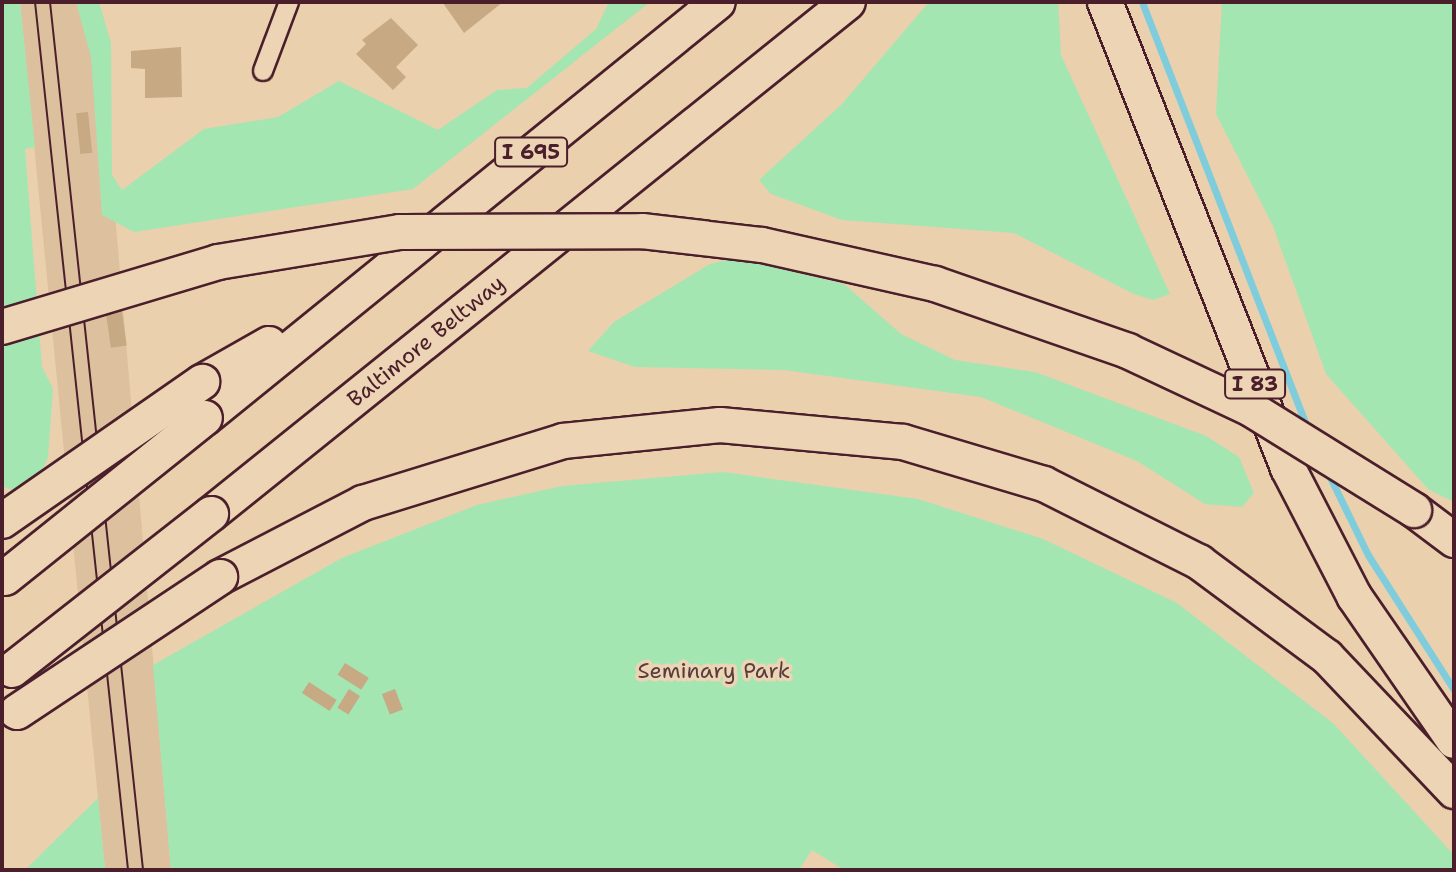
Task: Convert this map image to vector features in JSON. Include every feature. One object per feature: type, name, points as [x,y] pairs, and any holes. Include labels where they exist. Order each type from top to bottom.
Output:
[{"type":"highway","name":"I 695","points":[[4,580],[718,2]]},
{"type":"highway","name":"Baltimore Beltway","points":[[7,674],[848,2]]},
{"type":"highway","name":"I 83","points":[[1105,2],[1288,468],[1354,596],[1454,741]]},
{"type":"highway","points":[[2,327],[218,262],[400,232],[642,231],[762,245],[935,284],[1128,351],[1251,409],[1414,510],[1454,540]]},
{"type":"highway","points":[[2,521],[202,382],[343,303]]},
{"type":"highway","points":[[9,716],[220,577],[363,503],[563,441],[720,425],[903,442],[1044,484],[1199,562],[1327,657],[1454,791]]},
{"type":"street","points":[[263,71],[289,2]]},
{"type":"shaded area","points":[[20,2],[97,2],[171,870],[105,870]]},
{"type":"green space","points":[[2,2],[20,2],[35,147],[25,149],[42,367],[53,389],[48,457],[37,482],[18,492],[2,486]]},
{"type":"green space","points":[[76,2],[99,2],[111,43],[112,175],[122,190],[204,129],[278,117],[339,81],[438,130],[497,90],[527,88],[596,29],[609,2],[650,2],[413,189],[134,232],[102,215],[91,57]]},
{"type":"green space","points":[[929,2],[1058,2],[1061,55],[1170,294],[1153,300],[1134,294],[1014,233],[842,220],[771,194],[759,180],[842,104]]},
{"type":"green space","points":[[1222,2],[1454,2],[1454,502],[1428,489],[1326,374],[1273,226],[1216,114]]},
{"type":"green space","points":[[735,258],[844,284],[901,334],[955,360],[1035,372],[1206,436],[1239,457],[1254,493],[1242,507],[1205,504],[1137,461],[981,397],[784,370],[635,367],[588,351],[614,322],[710,264]]},
{"type":"green space","name":"Seminary Park","points":[[723,472],[918,499],[1043,539],[1177,603],[1334,724],[1454,855],[1454,870],[844,870],[812,850],[799,870],[171,870],[153,665],[342,558],[477,505],[562,486]]},
{"type":"green space","points":[[98,798],[105,870],[25,870]]},
{"type":"building","points":[[445,2],[503,2],[464,33],[443,3]]},
{"type":"building","points":[[391,18],[418,45],[396,67],[406,77],[393,90],[356,54],[366,44],[362,40]]},
{"type":"building","points":[[181,47],[182,97],[145,98],[145,69],[131,68],[131,51]]},
{"type":"building","points":[[88,112],[92,153],[80,154],[76,113]]},
{"type":"building","points":[[121,305],[127,346],[111,348],[105,307]]},
{"type":"building","points":[[345,663],[369,678],[361,690],[338,675]]},
{"type":"building","points":[[309,682],[337,700],[330,711],[302,693]]},
{"type":"building","points":[[349,689],[360,696],[348,715],[337,708]]},
{"type":"building","points":[[395,689],[403,710],[390,715],[382,694]]},
{"type":"waterway","points":[[1142,2],[1307,427]]},
{"type":"waterway","points":[[1327,471],[1368,555],[1454,690]]},
{"type":"tram line","points":[[35,2],[128,870]]},
{"type":"tram line","points":[[50,2],[143,870]]}]
